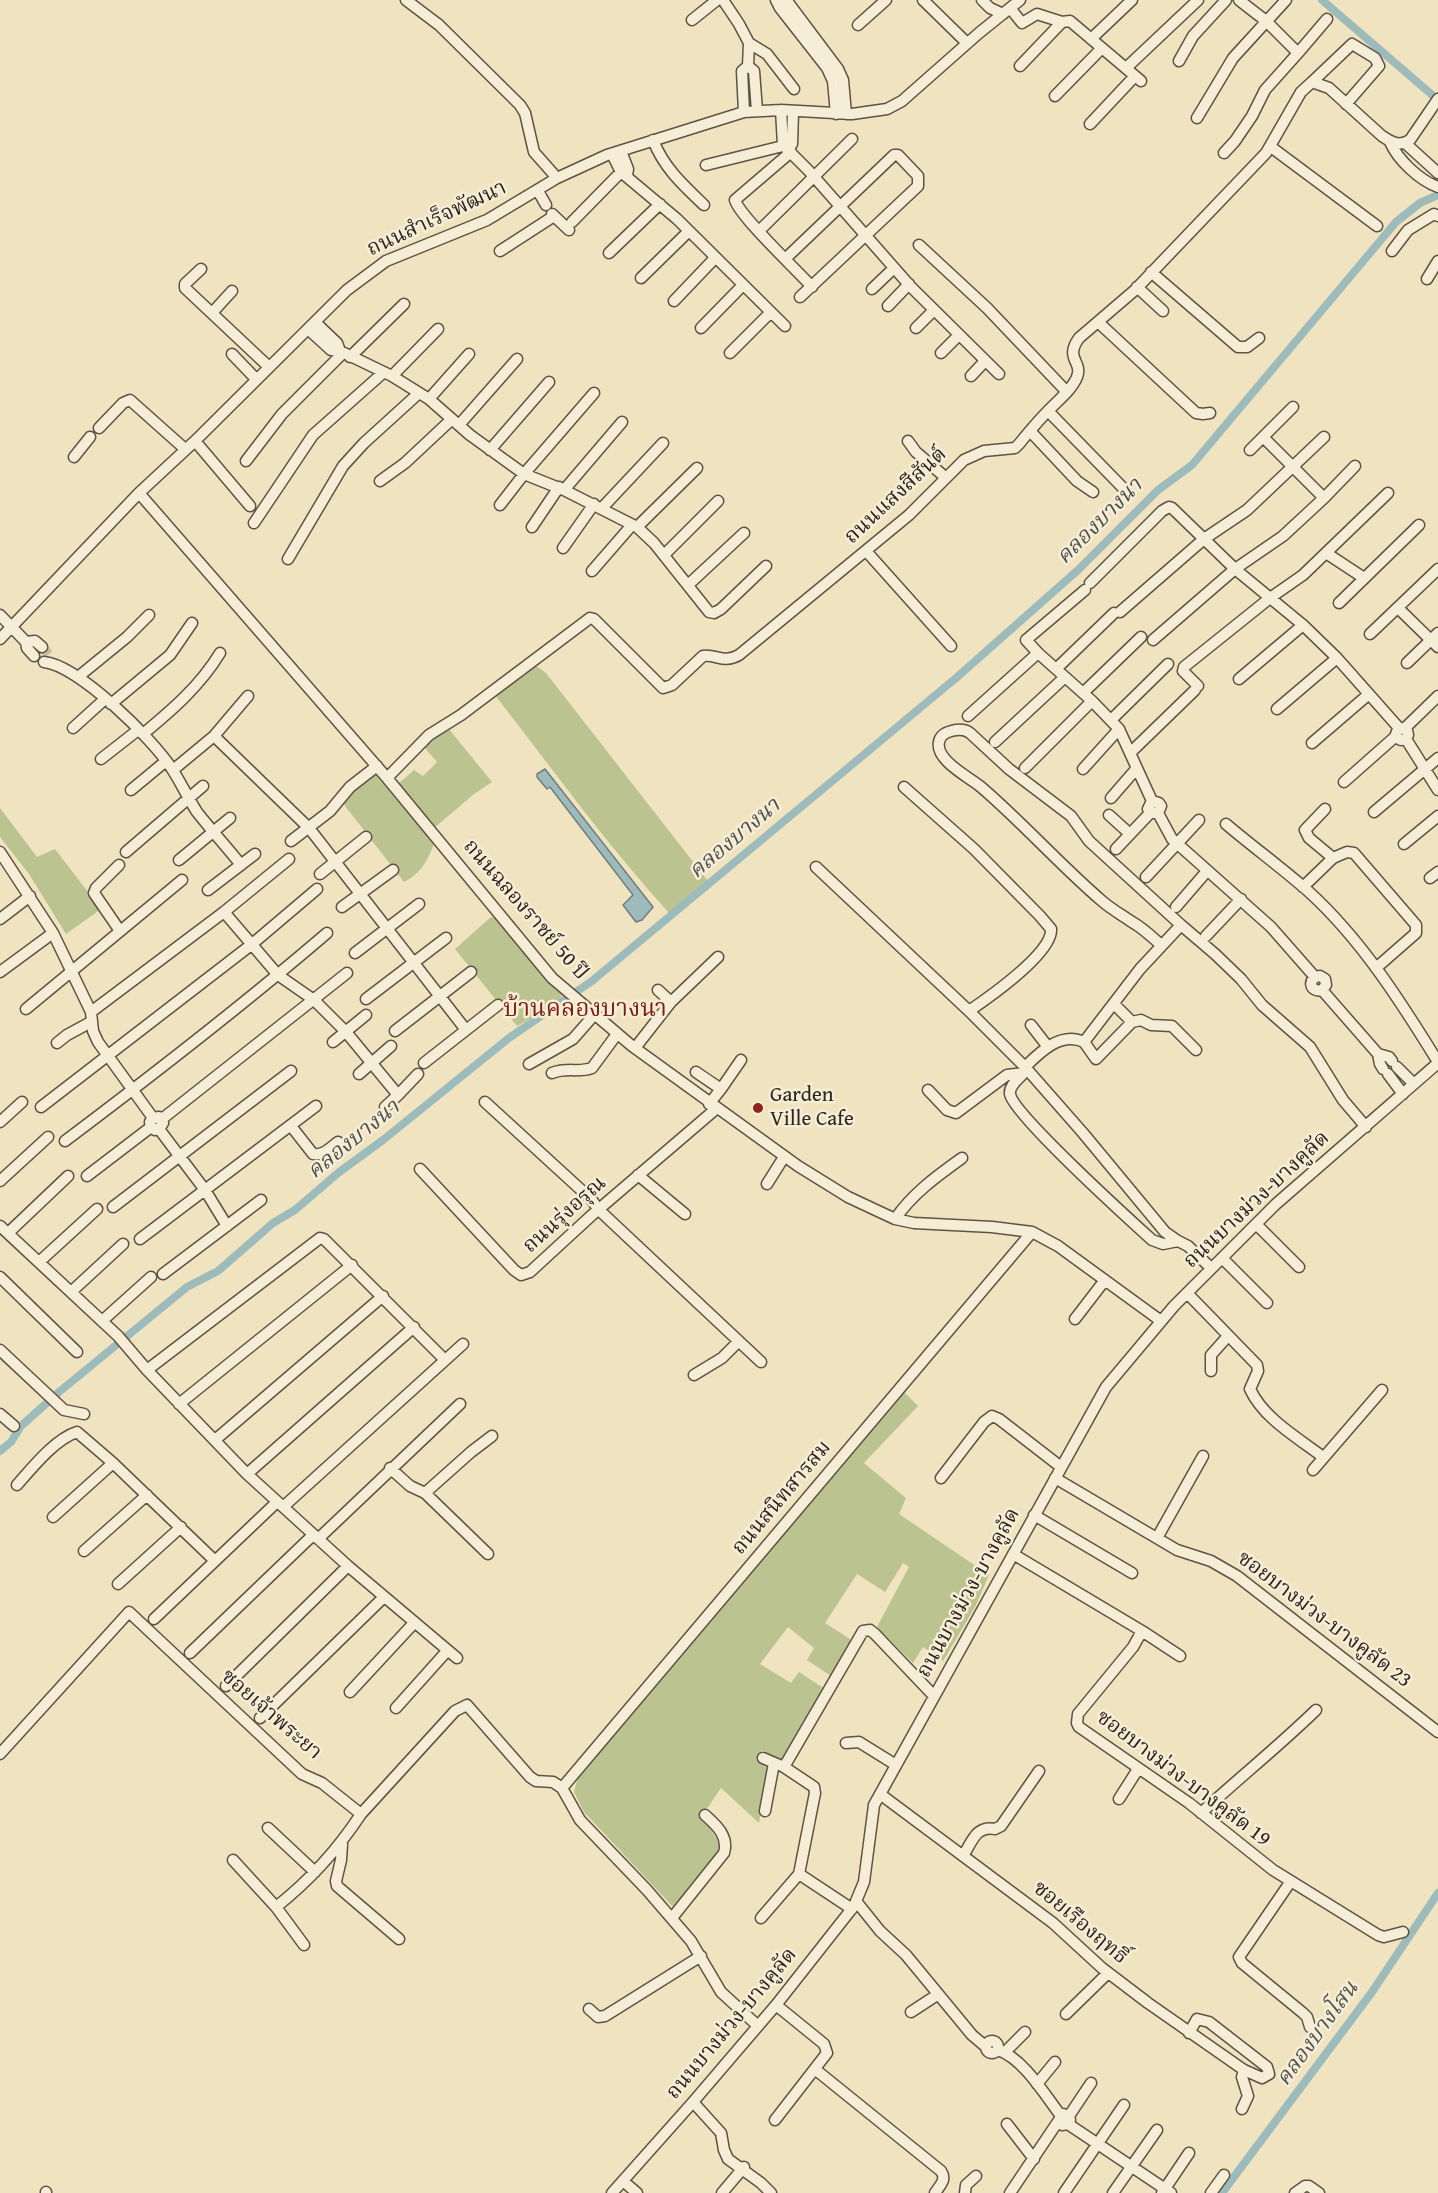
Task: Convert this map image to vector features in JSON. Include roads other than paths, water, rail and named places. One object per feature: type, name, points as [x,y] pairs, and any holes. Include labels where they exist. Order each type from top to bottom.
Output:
[{"type":"street","points":[[406,0],[439,25],[520,105],[525,113],[534,152],[557,178]]},
{"type":"street","points":[[692,20],[717,0]]},
{"type":"street","points":[[723,0],[748,43],[748,66]]},
{"type":"street","points":[[858,25],[886,0]]},
{"type":"street","points":[[923,0],[967,43]]},
{"type":"street","points":[[982,0],[990,8],[1007,11],[1022,23],[1037,14],[1062,22],[1070,21],[1138,79],[1090,124]]},
{"type":"street","name":"ถนนสำเร็จพัฒนา","points":[[0,639],[13,629],[139,493],[195,441],[346,290],[386,261],[487,220],[557,178],[591,161],[744,112],[781,110],[841,114],[868,113],[887,109],[902,101],[1020,0]]},
{"type":"street","points":[[1091,39],[1132,0]]},
{"type":"street","points":[[1126,68],[1198,0]]},
{"type":"street","points":[[1179,61],[1193,36],[1226,0]]},
{"type":"street","points":[[1239,0],[1266,21],[1298,53]]},
{"type":"street","points":[[1197,118],[1233,58],[1286,0]]},
{"type":"street","points":[[781,1],[812,42],[827,68],[841,114]]},
{"type":"street","points":[[1224,153],[1252,116],[1265,90],[1327,19]]},
{"type":"street","points":[[1020,66],[1062,22]]},
{"type":"street","points":[[748,43],[767,54],[794,89]]},
{"type":"street","name":"ถนนแสงสีสันต์","points":[[387,778],[429,735],[467,711],[586,620],[594,619],[660,686],[667,688],[702,656],[728,660],[739,655],[909,515],[959,463],[984,451],[1015,448],[1077,377],[1072,352],[1073,347],[1084,333],[1137,287],[1239,182],[1270,147],[1301,92],[1352,44],[1375,58],[1379,64],[1346,104]]},
{"type":"street","points":[[1055,96],[1102,48]]},
{"type":"street","points":[[748,66],[754,71],[757,111]]},
{"type":"street","points":[[744,112],[742,71],[748,66]]},
{"type":"street","points":[[1312,82],[1329,88],[1390,142],[1397,157],[1438,187]]},
{"type":"street","points":[[1405,143],[1418,130],[1438,99]]},
{"type":"street","points":[[781,110],[789,147],[894,268],[999,374]]},
{"type":"street","points":[[793,112],[789,147],[735,200],[737,206],[759,231],[812,286]]},
{"type":"street","points":[[653,140],[676,178],[705,204]]},
{"type":"street","points":[[759,231],[852,140]]},
{"type":"street","points":[[1390,142],[1405,143],[1438,172]]},
{"type":"street","points":[[706,165],[789,147]]},
{"type":"street","points":[[1270,147],[1377,226]]},
{"type":"street","points":[[617,152],[624,173],[689,231],[785,326]]},
{"type":"street","points":[[786,259],[894,155],[898,155],[918,176],[918,186],[800,297]]},
{"type":"street","points":[[538,191],[551,212],[570,226],[624,173]]},
{"type":"street","points":[[609,253],[660,204]]},
{"type":"street","points":[[500,250],[551,212]]},
{"type":"street","points":[[1392,251],[1408,230],[1434,214],[1438,216]]},
{"type":"street","points":[[641,278],[689,231]]},
{"type":"street","points":[[919,245],[987,308],[1066,391]]},
{"type":"street","points":[[674,302],[716,258]]},
{"type":"street","points":[[1427,279],[1438,261]]},
{"type":"street","points":[[872,289],[894,268]]},
{"type":"street","points":[[201,269],[185,284],[185,288],[269,367]]},
{"type":"street","points":[[1151,272],[1238,347],[1247,347],[1259,338]]},
{"type":"street","points":[[888,306],[909,284]]},
{"type":"street","points":[[701,328],[743,285]]},
{"type":"street","points":[[1137,287],[1163,311]]},
{"type":"street","points":[[212,313],[232,291]]},
{"type":"street","points":[[246,461],[282,414],[344,353],[405,304]]},
{"type":"street","points":[[916,328],[934,310]]},
{"type":"street","points":[[730,353],[771,312]]},
{"type":"street","points":[[1098,322],[1196,412],[1210,413]]},
{"type":"street","points":[[312,325],[331,350],[344,353],[388,374],[424,396],[490,450],[524,474],[598,506],[635,526],[664,555],[706,609],[714,613],[721,609],[765,566]]},
{"type":"street","points":[[254,523],[313,435],[388,374],[438,329]]},
{"type":"street","points":[[941,353],[959,335]]},
{"type":"street","points":[[232,354],[256,379]]},
{"type":"street","points":[[288,559],[343,466],[364,443],[424,396],[469,354]]},
{"type":"street","points":[[380,482],[456,422],[517,359]]},
{"type":"street","points":[[971,376],[985,361]]},
{"type":"street","points":[[490,450],[549,382]]},
{"type":"street","points":[[500,505],[594,393]]},
{"type":"street","points":[[99,428],[123,403],[130,400],[184,449]]},
{"type":"street","points":[[1250,450],[1293,407]]},
{"type":"street","points":[[1048,411],[1125,490]]},
{"type":"street","points":[[532,527],[561,489],[622,422]]},
{"type":"street","points":[[1030,431],[1081,484],[1093,492]]},
{"type":"street","points":[[74,457],[90,437]]},
{"type":"street","points":[[1263,437],[1324,498]]},
{"type":"street","points":[[1056,669],[1117,613],[1204,539],[1247,510],[1324,437]]},
{"type":"street","points":[[195,441],[250,506]]},
{"type":"street","points":[[908,441],[916,452],[945,477]]},
{"type":"street","points":[[563,548],[598,506],[663,443]]},
{"type":"street","points":[[1153,640],[1235,569],[1283,536],[1355,466]]},
{"type":"street","points":[[592,571],[635,526],[697,468]]},
{"type":"street","name":"ถนนฉลองราชย์ 50 ปี","points":[[139,493],[377,766],[552,978],[617,1034],[784,1157],[848,1197],[895,1219],[914,1223],[992,1227],[1032,1232],[1058,1246],[1161,1321]]},
{"type":"street","points":[[1130,753],[1197,688],[1185,675],[1184,667],[1269,598],[1303,575],[1388,494]]},
{"type":"street","points":[[664,555],[718,501]]},
{"type":"street","points":[[1116,849],[1161,806],[1159,802],[1152,801],[1115,724],[1026,640],[1088,586],[1162,511],[1169,507],[1235,569],[1303,625],[1337,658],[1401,733],[1438,790]]},
{"type":"street","points":[[1339,603],[1419,525]]},
{"type":"street","points":[[688,585],[744,532]]},
{"type":"street","points":[[866,551],[951,646]]},
{"type":"street","points":[[1326,553],[1364,578]]},
{"type":"street","points":[[1370,634],[1438,570]]},
{"type":"street","points":[[1398,608],[1436,640],[1407,663]]},
{"type":"street","points":[[0,615],[25,641],[27,648],[34,656]]},
{"type":"street","points":[[78,677],[127,637],[149,615]]},
{"type":"street","points":[[73,728],[170,655],[192,623]]},
{"type":"street","points":[[1239,679],[1303,625]]},
{"type":"street","points":[[1083,693],[1141,637]]},
{"type":"street","points":[[25,641],[35,641],[47,657],[78,677],[141,732],[170,765],[188,798],[241,865]]},
{"type":"street","points":[[968,716],[1038,652]]},
{"type":"street","points":[[101,759],[176,706],[204,678],[220,654]]},
{"type":"street","points":[[1277,709],[1337,658]]},
{"type":"street","points":[[1083,769],[1115,724],[1168,664]]},
{"type":"street","points":[[995,742],[1065,677]]},
{"type":"street","points":[[1312,743],[1369,694]]},
{"type":"street","points":[[131,790],[214,736],[248,696]]},
{"type":"street","points":[[1344,782],[1401,733],[1438,696]]},
{"type":"street","points":[[1025,768],[1092,701]]},
{"type":"street","points":[[1161,945],[1102,901],[980,786],[950,764],[940,750],[938,743],[940,738],[958,729],[964,729],[1009,769],[1071,816],[1089,841],[1215,954],[1241,979],[1262,1005],[1310,1047],[1343,1100],[1366,1126]]},
{"type":"street","points":[[214,736],[309,828],[466,1030]]},
{"type":"street","points":[[1374,812],[1438,758]]},
{"type":"street","points":[[291,841],[330,811],[350,787],[377,766]]},
{"type":"street","points":[[1111,798],[1137,768]]},
{"type":"street","points":[[126,852],[203,786]]},
{"type":"street","points":[[904,787],[974,849],[1051,929],[1050,939],[1014,978],[969,1011]]},
{"type":"street","points":[[1325,809],[1305,830],[1309,838],[1333,858]]},
{"type":"street","points":[[1154,813],[1177,844],[1271,927],[1314,976],[1310,985],[1312,989],[1322,990],[1378,1054],[1380,1064],[1403,1094]]},
{"type":"street","points":[[1109,815],[1130,834]]},
{"type":"street","points":[[1404,844],[1438,816]]},
{"type":"street","points":[[178,860],[230,818]]},
{"type":"street","points":[[1146,877],[1199,820]]},
{"type":"street","points":[[1227,825],[1303,887],[1343,928],[1376,968],[1438,1064]]},
{"type":"street","points":[[320,874],[366,837]]},
{"type":"street","points":[[1303,887],[1333,858],[1347,852],[1354,853],[1416,925],[1416,933],[1376,968]]},
{"type":"street","points":[[208,890],[255,854]]},
{"type":"street","points":[[1,856],[53,933],[91,1017],[93,1031],[106,1056],[205,1190],[227,1226]]},
{"type":"street","points":[[57,1043],[290,859]]},
{"type":"street","points":[[119,865],[96,888],[94,893],[120,931]]},
{"type":"street","points":[[816,867],[969,1011],[1083,1133],[1165,1232],[1188,1245],[1211,1268]]},
{"type":"street","points":[[342,908],[393,870]]},
{"type":"street","points":[[1176,907],[1207,871]]},
{"type":"street","points":[[26,1009],[182,880]]},
{"type":"street","points":[[41,1107],[251,945],[317,889]]},
{"type":"street","points":[[0,919],[30,896]]},
{"type":"street","points":[[1206,936],[1241,899]]},
{"type":"street","points":[[355,953],[419,904]]},
{"type":"street","points":[[224,912],[278,975],[314,1000],[346,1032],[398,1095]]},
{"type":"street","points":[[1084,1042],[1115,1005],[1140,969],[1181,925]]},
{"type":"street","points":[[0,972],[53,933]]},
{"type":"street","points":[[64,1141],[133,1090],[278,975],[327,933]]},
{"type":"street","points":[[366,999],[446,938]]},
{"type":"street","points":[[635,1048],[671,1002],[718,957]]},
{"type":"street","points":[[395,1031],[471,972]]},
{"type":"street","points":[[87,1176],[347,973]]},
{"type":"street","points":[[658,990],[671,1002]]},
{"type":"street","points":[[424,1063],[498,1005]]},
{"type":"street","points":[[1115,1005],[1132,1022]]},
{"type":"street","points":[[333,1042],[366,1015]]},
{"type":"street","points":[[529,1064],[573,1040],[594,1015]]},
{"type":"street","points":[[1178,1241],[1163,1244],[1152,1240],[1089,1182],[1038,1130],[1014,1103],[1010,1089],[1048,1047],[1061,1040],[1077,1039],[1084,1042],[1096,1059],[1132,1022],[1141,1020],[1151,1025],[1172,1026],[1196,1050]]},
{"type":"street","points":[[1030,1025],[1048,1047]]},
{"type":"street","points":[[552,1073],[563,1069],[592,1068],[617,1034]]},
{"type":"street","points":[[359,1074],[391,1046]]},
{"type":"street","points":[[1378,1054],[1389,1057],[1414,1084]]},
{"type":"street","name":"ถนนรุ่งอรุณ","points":[[420,1169],[521,1275],[530,1272],[713,1106],[721,1089],[741,1060]]},
{"type":"street","name":"ถนนบางม่วง-บางคูลัด","points":[[612,2193],[776,2005],[854,1905],[864,1882],[873,1805],[1106,1387],[1187,1293],[1276,1204],[1438,1064]]},
{"type":"street","points":[[113,1207],[291,1071]]},
{"type":"street","points":[[928,1090],[947,1110],[956,1113],[1007,1075],[1024,1071]]},
{"type":"street","points":[[696,1072],[721,1089]]},
{"type":"street","points":[[385,1107],[418,1074]]},
{"type":"street","points":[[0,1122],[22,1102]]},
{"type":"street","points":[[485,1102],[591,1199],[599,1210],[762,1362]]},
{"type":"street","points":[[140,1239],[316,1106]]},
{"type":"street","points":[[291,1126],[313,1154],[318,1155],[325,1152],[338,1142]]},
{"type":"street","points":[[0,1181],[48,1137]]},
{"type":"street","points":[[767,1184],[784,1157]]},
{"type":"street","points":[[895,1219],[909,1200],[962,1158]]},
{"type":"street","points":[[638,1175],[685,1214]]},
{"type":"street","points":[[68,1176],[4,1230],[118,1336],[147,1370],[247,1474],[348,1566],[457,1658]]},
{"type":"street","points":[[163,1274],[261,1200]]},
{"type":"street","points":[[39,1262],[97,1209]]},
{"type":"street","points":[[1257,1224],[1299,1266]]},
{"type":"street","name":"ถนนสนิทสารสม","points":[[562,1788],[1032,1232]]},
{"type":"street","points":[[147,1370],[314,1240],[320,1238],[324,1239],[352,1265],[446,1360]]},
{"type":"street","points":[[71,1292],[123,1244]]},
{"type":"street","points":[[1222,1258],[1266,1303]]},
{"type":"street","points":[[179,1404],[352,1265]]},
{"type":"street","points":[[0,1277],[77,1352]]},
{"type":"street","points":[[102,1321],[151,1277]]},
{"type":"street","points":[[1075,1319],[1105,1280]]},
{"type":"street","points":[[1187,1293],[1258,1368],[1250,1389],[1256,1400],[1274,1419],[1323,1457]]},
{"type":"street","points":[[215,1440],[383,1296]]},
{"type":"street","points":[[247,1474],[414,1327]]},
{"type":"street","points":[[1211,1371],[1211,1355],[1228,1336]]},
{"type":"street","points":[[694,1375],[722,1359],[739,1341]]},
{"type":"street","points":[[154,1619],[214,1560],[463,1344]]},
{"type":"street","points":[[0,1350],[64,1410],[84,1414]]},
{"type":"street","points":[[1313,1470],[1382,1390]]},
{"type":"street","points":[[190,1653],[460,1404]]},
{"type":"street","points":[[0,1414],[14,1426]]},
{"type":"street","points":[[941,1478],[984,1422],[992,1416],[1061,1467]]},
{"type":"street","points":[[17,1485],[46,1454],[74,1432],[80,1434],[214,1560]]},
{"type":"street","points":[[425,1493],[492,1436]]},
{"type":"street","points":[[1156,1538],[1203,1456]]},
{"type":"street","points":[[53,1517],[113,1463]]},
{"type":"street","points":[[390,1468],[410,1486],[425,1493],[488,1554]]},
{"type":"street","name":"ซอยบางม่วง-บางคูลัด 23","points":[[1055,1479],[1156,1538],[1187,1554],[1220,1565],[1237,1576],[1438,1732]]},
{"type":"street","points":[[84,1551],[147,1495]]},
{"type":"street","points":[[1035,1515],[1132,1573]]},
{"type":"street","points":[[118,1584],[181,1527]]},
{"type":"street","points":[[1013,1554],[1180,1656]]},
{"type":"street","points":[[226,1686],[348,1566]]},
{"type":"street","points":[[260,1718],[384,1597]]},
{"type":"street","name":"ซอยเจ้าพระยา","points":[[0,1754],[129,1612],[302,1774],[322,1783],[361,1814]]},
{"type":"street","points":[[350,1692],[414,1623]]},
{"type":"street","points":[[765,1811],[779,1765],[863,1631],[870,1630],[875,1634],[934,1696]]},
{"type":"street","name":"ซอยบางม่วง-บางคูลัด 19","points":[[1142,1631],[1133,1647],[1076,1718],[1079,1727],[1201,1813],[1256,1858],[1291,1881],[1378,1935],[1384,1937],[1403,1932]]},
{"type":"street","points":[[396,1708],[447,1651]]},
{"type":"street","points":[[276,1907],[342,1844],[361,1814],[455,1711],[464,1706],[470,1707],[530,1777],[536,1781],[553,1782],[562,1788],[580,1820],[672,1918],[701,1956],[722,1992],[758,2026]]},
{"type":"street","points":[[1201,1813],[1244,1773],[1269,1755],[1316,1710]]},
{"type":"street","points":[[846,1743],[859,1742],[896,1765]]},
{"type":"street","points":[[761,1918],[799,1874],[815,1793],[814,1788],[779,1765],[763,1758]]},
{"type":"street","points":[[1119,1799],[1138,1769]]},
{"type":"street","points":[[963,1856],[979,1831],[987,1827],[995,1829],[1001,1826],[1039,1771]]},
{"type":"street","name":"ซอยเรืองฤทธิ์","points":[[880,1794],[1059,1928],[1108,1973],[1189,2033],[1244,2070],[1258,2077],[1266,2077],[1269,2074],[1267,2067],[1209,2022],[1197,2019],[1189,2033]]},
{"type":"street","points":[[672,1918],[724,1853],[725,1841],[722,1833],[705,1815]]},
{"type":"street","points":[[268,1828],[315,1872]]},
{"type":"street","points":[[342,1844],[337,1886],[399,1939]]},
{"type":"street","points":[[233,1860],[276,1907],[304,1945]]},
{"type":"street","points":[[799,1874],[854,1905],[906,1955],[972,2035],[985,2046],[992,2041],[997,2044],[1001,2051],[1037,2084],[1064,2119],[1098,2144],[1132,2165],[1166,2192],[1189,2153]]},
{"type":"street","points":[[1291,1881],[1239,1957],[1242,1963],[1303,2013],[1310,2027]]},
{"type":"street","points":[[589,2009],[598,2017],[605,2016],[701,1956]]},
{"type":"street","points":[[1066,2014],[1108,1973]]},
{"type":"street","points":[[911,2012],[937,1995]]},
{"type":"street","points":[[775,2120],[825,2058],[827,2048],[776,2005]]},
{"type":"street","points":[[1001,2051],[1025,2032]]},
{"type":"street","points":[[1037,2084],[1055,2062]]},
{"type":"street","points":[[816,2070],[941,2171],[944,2177],[943,2182],[935,2193]]},
{"type":"street","points":[[1242,2109],[1248,2096],[1242,2077],[1244,2070]]},
{"type":"street","points":[[1010,2193],[1091,2083]]},
{"type":"street","points":[[693,2102],[717,2128],[728,2159],[771,2193]]},
{"type":"street","points":[[1064,2193],[1124,2106]]},
{"type":"street","points":[[1007,2124],[1034,2159]]},
{"type":"street","points":[[1113,2193],[1157,2130]]},
{"type":"street","points":[[722,2193],[744,2170]]},
{"type":"street","points":[[1211,2193],[1224,2175]]},
{"type":"street","points":[[965,2193],[966,2185],[976,2176]]},
{"type":"street","points":[[623,2181],[637,2193]]},
{"type":"street","points":[[1295,2193],[1305,2186],[1319,2193]]},
{"type":"water","points":[[545,769],[653,907],[642,920],[636,922],[623,905],[633,895],[550,787],[547,789],[537,777],[537,774]]},
{"type":"waterway","points":[[1322,0],[1438,100]]},
{"type":"waterway","name":"คลองบางนา","points":[[0,1451],[11,1442],[21,1426],[59,1392],[187,1287],[218,1271],[273,1223],[295,1210],[338,1173],[383,1140],[509,1038],[592,981],[956,678],[1078,570],[1158,490],[1192,465],[1396,222],[1420,203],[1438,195]]},
{"type":"waterway","name":"คลองบางโสน","points":[[1222,2193],[1372,1992],[1438,1893]]},
{"type":"tunnel","points":[[42,647],[49,655]]},
{"type":"place","name":"Garden Ville Cafe","points":[[758,1108]]},
{"type":"district","name":"บ้านคลองบางนา","points":[[585,1010]]}]
